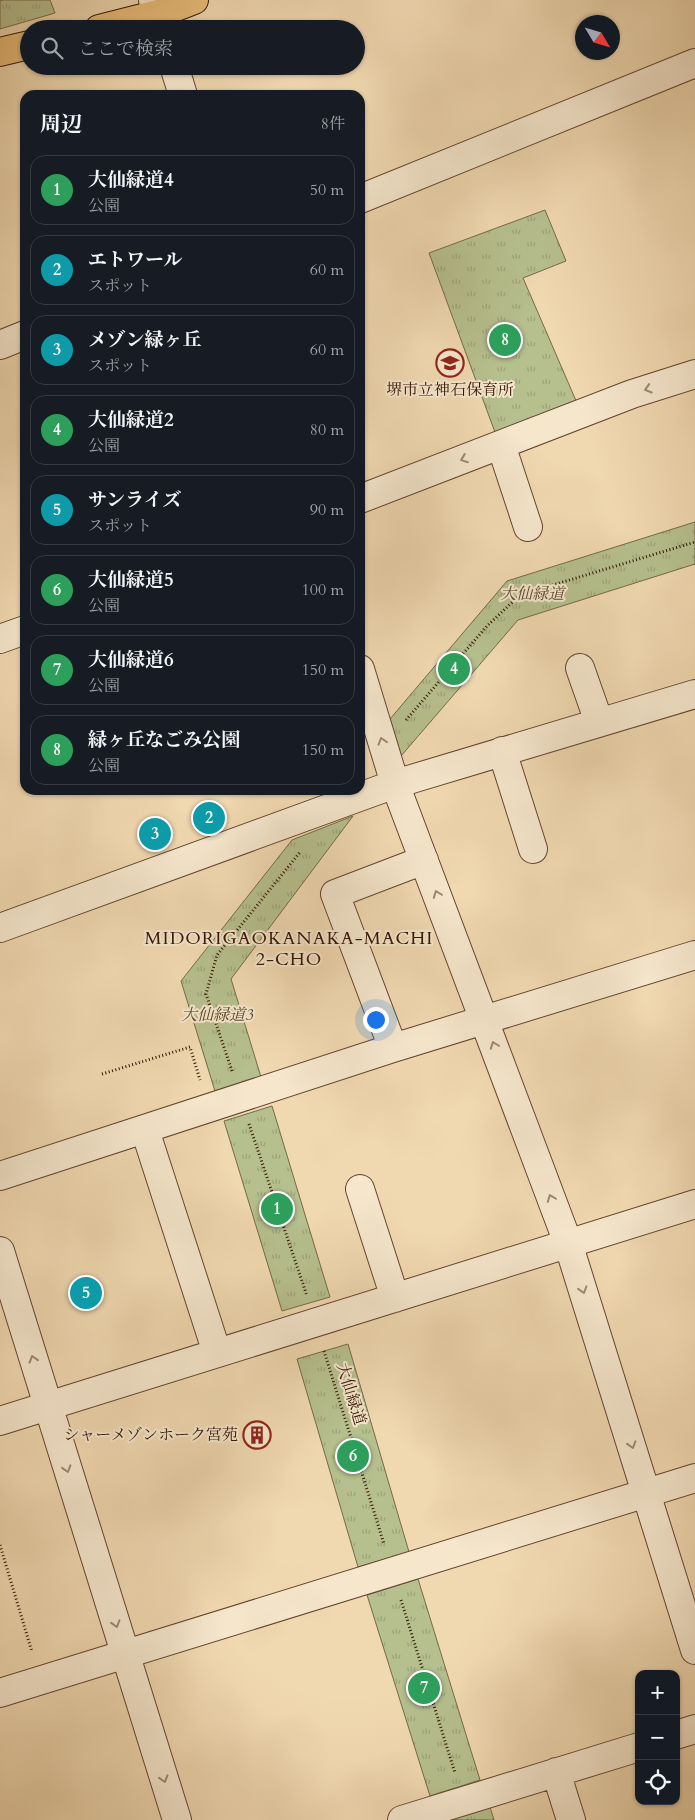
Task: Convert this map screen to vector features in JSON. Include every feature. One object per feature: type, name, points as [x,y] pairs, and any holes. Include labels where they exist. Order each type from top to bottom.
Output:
[{"type":"main road","points":[[134,20],[158,14],[194,0]]},
{"type":"main road","points":[[0,52],[20,47]]},
{"type":"street","points":[[365,197],[695,63]]},
{"type":"street","points":[[177,75],[181,90]]},
{"type":"street","points":[[0,345],[20,336]]},
{"type":"street","points":[[365,497],[632,394],[695,374]]},
{"type":"street","points":[[501,445],[528,527]]},
{"type":"street","points":[[0,639],[20,632]]},
{"type":"street","points":[[580,668],[599,722]]},
{"type":"street","points":[[365,685],[395,784],[568,1243],[695,1650]]},
{"type":"street","points":[[365,795],[502,751],[695,694]]},
{"type":"street","points":[[502,751],[533,848]]},
{"type":"street","points":[[0,928],[365,795]]},
{"type":"street","points":[[393,1048],[335,894],[424,860]]},
{"type":"street","points":[[0,1176],[393,1048],[695,955]]},
{"type":"street","points":[[145,1130],[217,1353]]},
{"type":"street","points":[[360,1189],[395,1298]]},
{"type":"street","points":[[0,1421],[695,1204]]},
{"type":"street","points":[[0,1250],[177,1820]]},
{"type":"street","points":[[0,1693],[695,1478]]},
{"type":"street","points":[[680,1734],[695,1729]]},
{"type":"street","points":[[402,1820],[635,1748]]},
{"type":"street","points":[[556,1772],[571,1820]]},
{"type":"path","points":[[401,726],[487,626],[520,595],[695,542]]},
{"type":"path","points":[[234,1076],[206,994],[217,955],[306,844]]},
{"type":"path","points":[[102,1074],[190,1047],[210,1109]]},
{"type":"path","points":[[249,1124],[309,1304]]},
{"type":"path","name":"大仙緑道","points":[[324,1351],[386,1549]]},
{"type":"path","points":[[0,1545],[41,1680]]},
{"type":"path","points":[[399,1594],[456,1778]]},
{"type":"green space","points":[[50,0],[55,13],[31,20],[20,20],[20,23],[0,29],[0,1]]},
{"type":"green space","points":[[545,210],[566,261],[523,278],[577,403],[496,435],[429,253]]},
{"type":"green space","name":"大仙緑道","points":[[695,522],[695,564],[518,620],[401,756],[390,719],[507,581]]},
{"type":"green space","name":"大仙緑道3","points":[[353,816],[231,979],[261,1077],[215,1091],[181,981],[292,840]]},
{"type":"green space","points":[[272,1106],[330,1297],[282,1311],[224,1121]]},
{"type":"green space","points":[[348,1344],[409,1552],[358,1567],[297,1359]]},
{"type":"green space","points":[[418,1579],[480,1780],[430,1796],[367,1595]]},
{"type":"green space","points":[[490,1807],[494,1820],[449,1820]]},
{"type":"place","name":"緑ヶ丘なごみ公園","points":[[505,340]]},
{"type":"place","name":"堺市立神石保育所","points":[[450,363]]},
{"type":"place","name":"大仙緑道2","points":[[454,669]]},
{"type":"place","name":"エトワール","points":[[209,818]]},
{"type":"place","name":"メゾン緑ヶ丘","points":[[155,834]]},
{"type":"place","name":"大仙緑道4","points":[[277,1209]]},
{"type":"place","name":"サンライズ","points":[[86,1293]]},
{"type":"place","name":"シャーメゾンホーク宮苑","points":[[257,1435]]},
{"type":"place","name":"大仙緑道5","points":[[353,1456]]},
{"type":"place","name":"大仙緑道6","points":[[424,1688]]},
{"type":"district","name":"MIDORIGAOKANAKA-MACHI 2-CHO","points":[[289,948]]}]
